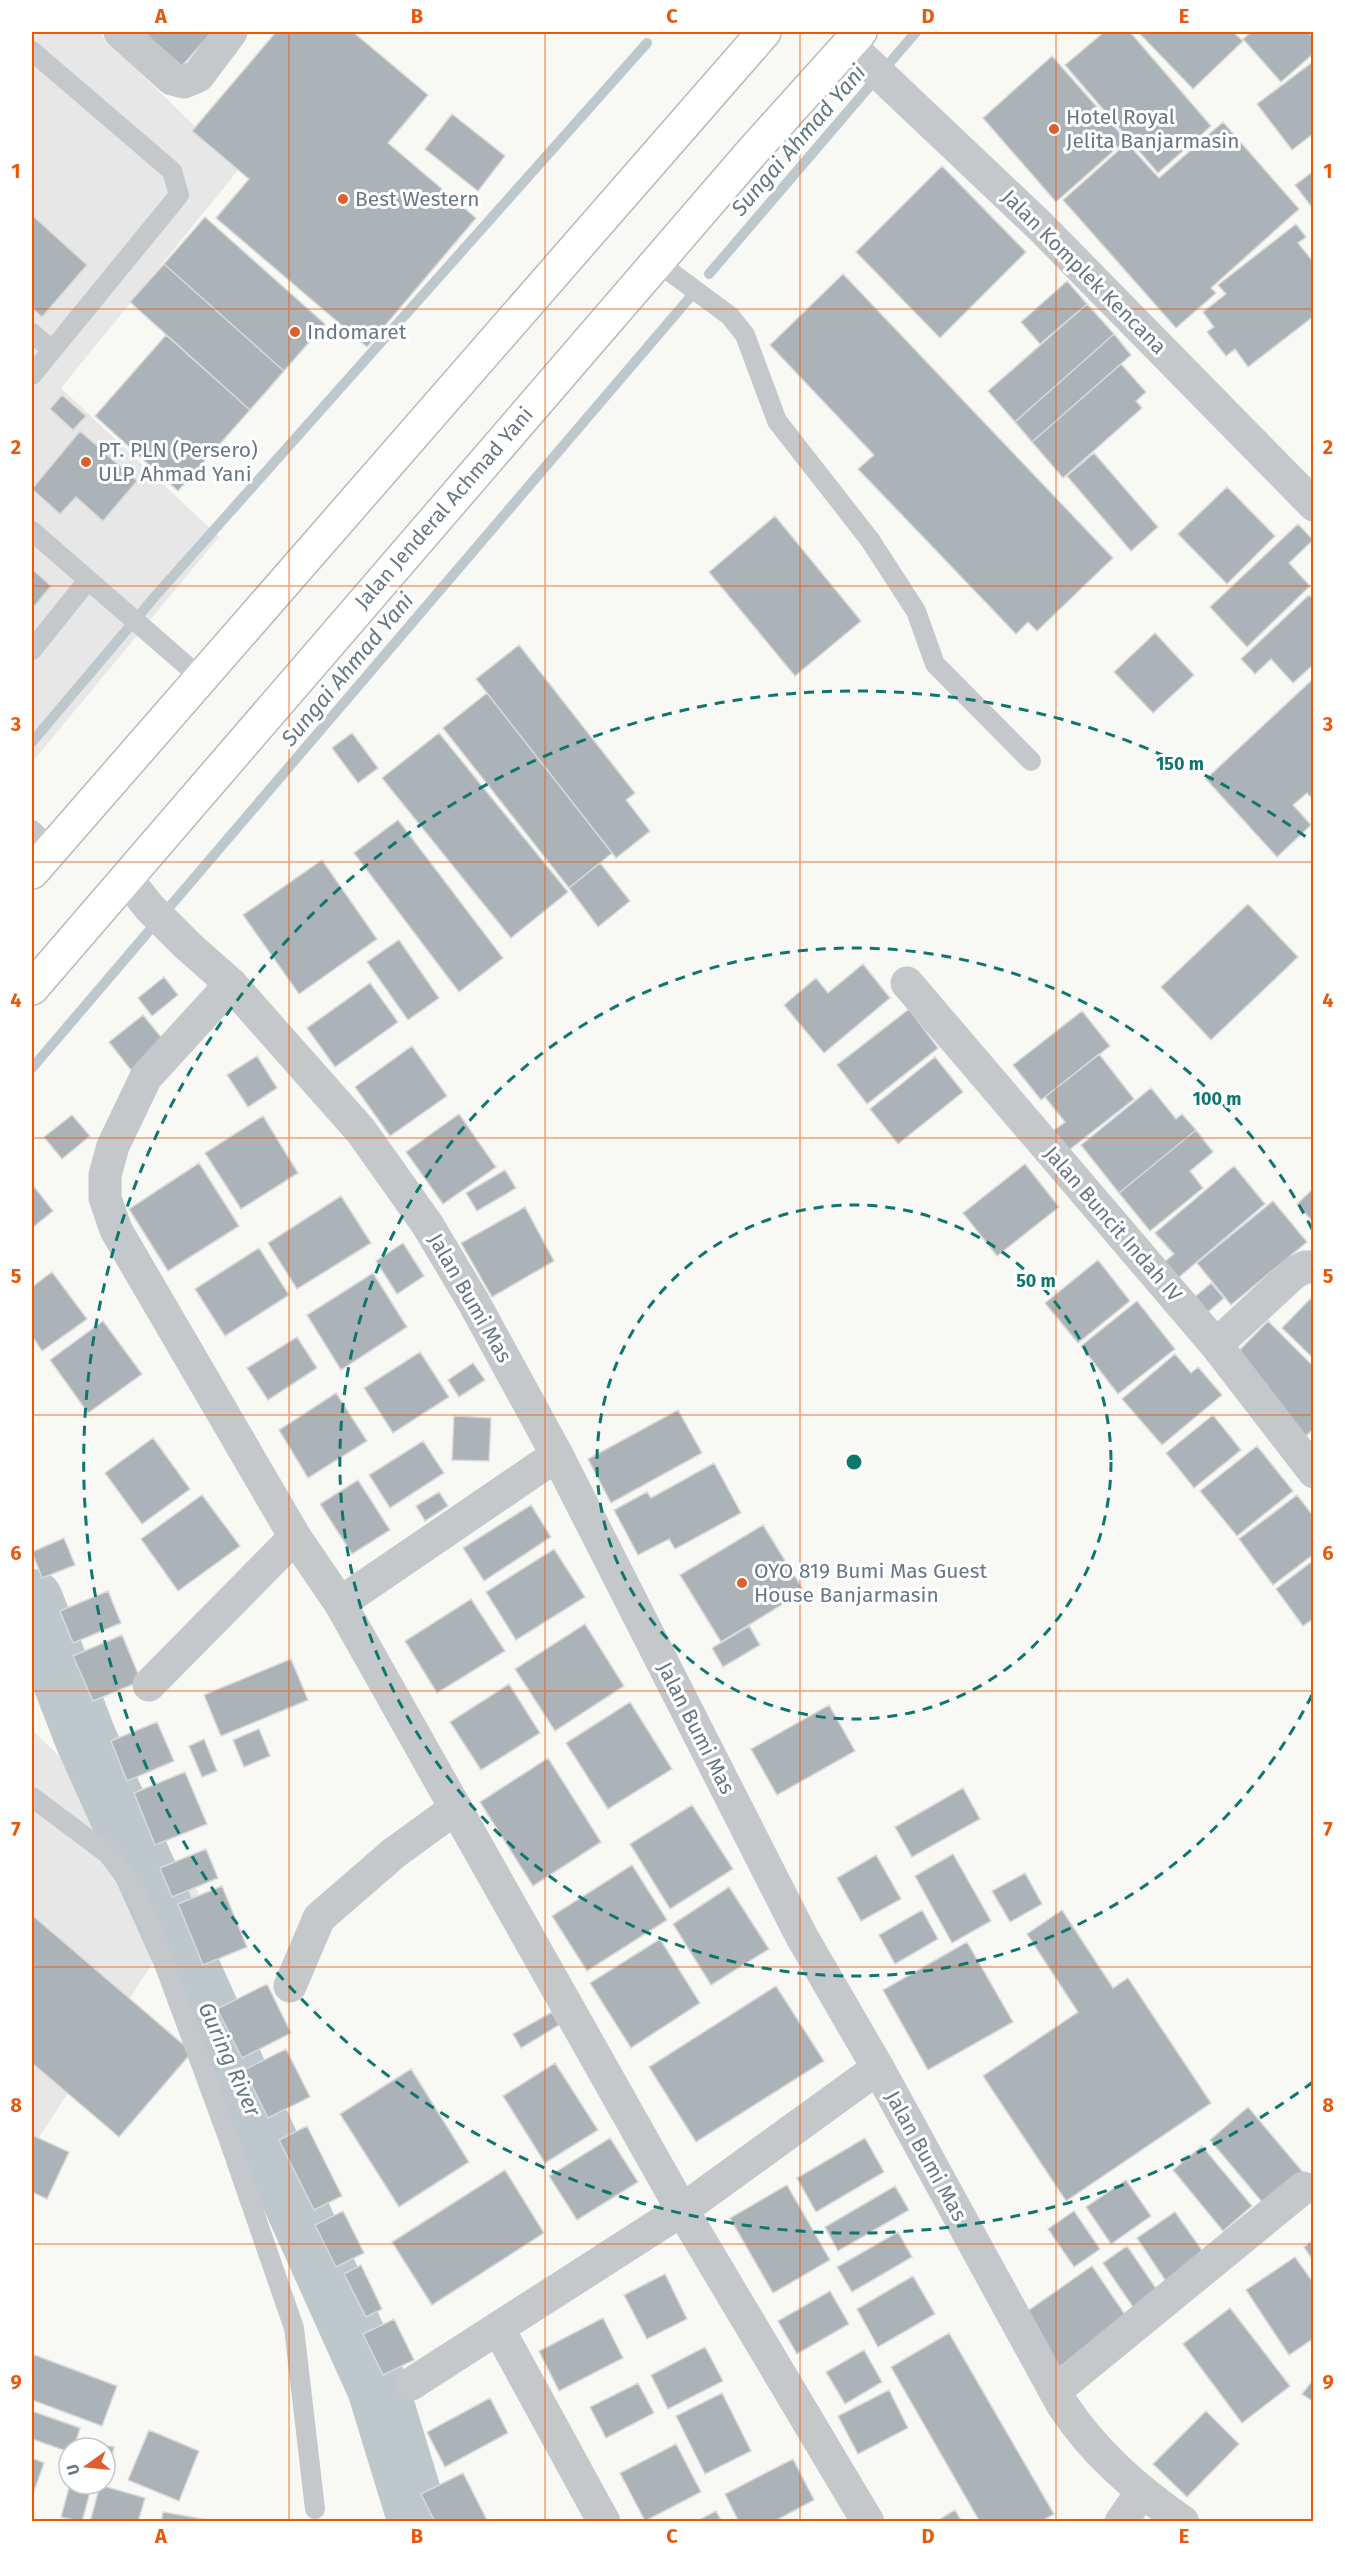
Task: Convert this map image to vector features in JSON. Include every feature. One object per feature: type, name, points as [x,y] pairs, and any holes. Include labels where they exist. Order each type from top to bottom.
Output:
[{"type":"highway","points":[[38,850],[202,679],[764,32]]},
{"type":"highway","name":"Jalan Jenderal Achmad Yani","points":[[32,988],[657,262],[859,47]]},
{"type":"street","points":[[120,32],[172,79],[184,82],[198,76],[231,32]]},
{"type":"street","name":"Jalan Komplek Kencana","points":[[859,47],[897,92],[1041,227],[1314,506]]},
{"type":"street","name":"Jalan Bumi Mas","points":[[127,879],[149,907],[231,984],[361,1131],[427,1224],[473,1301],[557,1455],[802,1937],[878,2068],[1055,2391],[1079,2431],[1141,2493],[1183,2522]]},
{"type":"street","name":"Jalan Buncit Indah IV","points":[[907,982],[1216,1345],[1314,1472]]},
{"type":"street","points":[[231,984],[146,1077],[113,1146],[105,1175],[105,1198],[116,1230],[295,1537],[340,1603],[682,2210],[868,2522]]},
{"type":"street","points":[[1216,1345],[1294,1273],[1305,1267],[1314,1267]]},
{"type":"street","points":[[340,1603],[557,1455]]},
{"type":"street","points":[[149,1685],[295,1537]]},
{"type":"street","points":[[290,1986],[319,1918],[394,1853],[456,1808]]},
{"type":"street","points":[[411,2384],[682,2210],[878,2068]]},
{"type":"street","points":[[1055,2391],[1303,2188]]},
{"type":"street","points":[[498,2328],[604,2522]]},
{"type":"street","points":[[1121,2522],[1141,2493]]},
{"type":"lane","points":[[32,51],[172,171],[179,195],[32,375]]},
{"type":"lane","points":[[657,262],[730,316],[745,335],[777,421],[870,540],[916,611],[935,664],[1031,761]]},
{"type":"lane","points":[[32,333],[52,350]]},
{"type":"lane","points":[[32,531],[202,679]]},
{"type":"lane","points":[[32,650],[88,580]]},
{"type":"lane","points":[[32,1797],[108,1854],[134,1889],[148,1920],[229,2140],[294,2328],[315,2509]]},
{"type":"shaded area","name":"PT. PLN (Persero) ULP Ahmad Yani","points":[[32,32],[98,32],[239,169],[61,388],[219,537],[32,762]]},
{"type":"shaded area","points":[[33,1731],[199,1892],[32,2148],[32,1733]]},
{"type":"building","points":[[143,32],[212,32],[182,66]]},
{"type":"building","name":"Best Western","points":[[276,32],[353,32],[428,95],[388,143],[476,218],[367,347],[216,218],[249,179],[192,131]]},
{"type":"building","points":[[1104,32],[1130,32],[1211,126],[1158,173],[1065,65]]},
{"type":"building","points":[[1138,32],[1233,32],[1243,41],[1193,89]]},
{"type":"building","points":[[1251,32],[1308,32],[1314,38],[1314,53],[1281,82],[1243,39]]},
{"type":"building","name":"Hotel Royal Jelita Banjarmasin","points":[[1052,56],[1126,140],[1056,202],[983,118]]},
{"type":"building","points":[[1314,61],[1314,133],[1292,150],[1257,104]]},
{"type":"building","points":[[452,114],[505,156],[478,191],[425,149]]},
{"type":"building","points":[[1223,122],[1299,209],[1211,288],[1216,293],[1176,328],[1063,200],[1127,143],[1159,178]]},
{"type":"building","points":[[942,166],[1026,252],[940,338],[856,252]]},
{"type":"building","points":[[1314,171],[1314,210],[1295,185]]},
{"type":"building","points":[[32,215],[87,265],[42,317],[32,308]]},
{"type":"building","points":[[205,217],[325,324],[284,371],[164,264]]},
{"type":"building","points":[[1296,224],[1306,237],[1298,243],[1314,263],[1314,316],[1248,367],[1235,349],[1226,356],[1207,332],[1214,327],[1203,312],[1226,294],[1218,285]]},
{"type":"building","points":[[164,264],[284,371],[250,410],[130,302]]},
{"type":"building","points":[[843,274],[1113,558],[1037,631],[1028,622],[1016,634],[858,469],[874,455],[770,345]]},
{"type":"building","points":[[1067,281],[1087,304],[1040,344],[1021,322]]},
{"type":"building","points":[[1087,304],[1114,334],[1015,422],[988,391]]},
{"type":"building","points":[[1114,334],[1131,355],[1032,442],[1015,422]]},
{"type":"building","points":[[166,335],[250,410],[178,491],[95,416]]},
{"type":"building","points":[[1121,364],[1146,392],[1136,401],[1142,408],[1063,478],[1032,442]]},
{"type":"building","points":[[62,395],[86,416],[73,430],[50,409]]},
{"type":"building","points":[[80,431],[137,481],[103,521],[76,497],[60,514],[32,489]]},
{"type":"building","points":[[1094,453],[1158,527],[1131,551],[1067,476]]},
{"type":"building","points":[[1227,487],[1275,536],[1227,584],[1178,534]]},
{"type":"building","points":[[775,516],[861,621],[795,676],[709,572]]},
{"type":"building","points":[[1298,524],[1313,540],[1289,563],[1310,586],[1247,647],[1210,607]]},
{"type":"building","points":[[32,569],[51,586],[32,609]]},
{"type":"building","points":[[1309,595],[1314,600],[1314,664],[1293,683],[1271,659],[1255,674],[1241,659]]},
{"type":"building","points":[[1155,633],[1194,675],[1153,713],[1114,672]]},
{"type":"building","points":[[519,645],[635,793],[626,800],[650,831],[616,858],[476,679]]},
{"type":"building","points":[[1314,678],[1314,800],[1307,793],[1293,805],[1311,825],[1277,857],[1206,779]]},
{"type":"building","points":[[487,693],[612,853],[569,888],[443,728]]},
{"type":"building","points":[[352,733],[378,768],[358,783],[332,748]]},
{"type":"building","points":[[439,733],[568,892],[511,938],[382,778]]},
{"type":"building","points":[[398,820],[503,958],[459,992],[354,853]]},
{"type":"building","points":[[322,860],[377,939],[299,994],[243,915]]},
{"type":"building","points":[[600,863],[630,901],[598,927],[569,888]]},
{"type":"building","points":[[1248,904],[1298,957],[1211,1040],[1161,987]]},
{"type":"building","points":[[399,940],[439,998],[408,1020],[367,962]]},
{"type":"building","points":[[863,964],[890,998],[824,1053],[784,1005],[816,978],[828,993]]},
{"type":"building","points":[[164,977],[178,995],[152,1016],[138,998]]},
{"type":"building","points":[[370,983],[398,1022],[335,1067],[307,1028]]},
{"type":"building","points":[[909,1009],[938,1048],[867,1104],[837,1065]]},
{"type":"building","points":[[1082,1011],[1110,1046],[1041,1100],[1013,1065]]},
{"type":"building","points":[[143,1015],[165,1042],[131,1070],[109,1042]]},
{"type":"building","points":[[412,1046],[447,1096],[390,1136],[355,1087]]},
{"type":"building","points":[[1099,1054],[1134,1099],[1064,1154],[1049,1134],[1065,1122],[1045,1097]]},
{"type":"building","points":[[257,1056],[277,1088],[248,1107],[227,1075]]},
{"type":"building","points":[[935,1057],[963,1092],[898,1144],[870,1109]]},
{"type":"building","points":[[1151,1088],[1176,1119],[1182,1114],[1196,1130],[1119,1193],[1081,1145]]},
{"type":"building","points":[[459,1114],[496,1167],[443,1204],[406,1152]]},
{"type":"building","points":[[72,1115],[90,1136],[62,1159],[44,1137]]},
{"type":"building","points":[[263,1116],[298,1173],[241,1209],[205,1153]]},
{"type":"building","points":[[1196,1130],[1213,1152],[1190,1171],[1203,1188],[1150,1231],[1119,1193]]},
{"type":"building","points":[[199,1163],[239,1226],[168,1271],[129,1209]]},
{"type":"building","points":[[1025,1164],[1059,1207],[997,1256],[963,1213]]},
{"type":"building","points":[[1234,1166],[1265,1204],[1171,1284],[1157,1268],[1174,1254],[1155,1233]]},
{"type":"building","points":[[505,1170],[516,1188],[477,1211],[466,1193]]},
{"type":"building","points":[[32,1184],[53,1211],[32,1228]]},
{"type":"building","points":[[1314,1188],[1314,1223],[1297,1204]]},
{"type":"building","points":[[341,1196],[371,1243],[297,1289],[268,1243]]},
{"type":"building","points":[[1273,1201],[1307,1242],[1231,1305],[1197,1263]]},
{"type":"building","points":[[525,1207],[554,1261],[492,1297],[461,1243]]},
{"type":"building","points":[[403,1243],[424,1276],[397,1294],[376,1261]]},
{"type":"building","points":[[259,1248],[289,1295],[225,1336],[195,1289]]},
{"type":"building","points":[[1098,1260],[1130,1301],[1078,1343],[1045,1303]]},
{"type":"building","points":[[52,1272],[87,1319],[42,1351],[32,1336],[32,1287]]},
{"type":"building","points":[[373,1273],[407,1327],[341,1370],[307,1315]]},
{"type":"building","points":[[1211,1283],[1224,1298],[1201,1318],[1188,1303]]},
{"type":"building","points":[[1311,1298],[1314,1301],[1314,1359],[1282,1328]]},
{"type":"building","points":[[1137,1301],[1175,1349],[1118,1394],[1081,1346]]},
{"type":"building","points":[[103,1321],[142,1374],[88,1413],[50,1360]]},
{"type":"building","points":[[1268,1321],[1314,1367],[1314,1428],[1306,1436],[1230,1360]]},
{"type":"building","points":[[297,1337],[317,1368],[268,1400],[247,1368]]},
{"type":"building","points":[[420,1352],[449,1397],[393,1433],[364,1388]]},
{"type":"building","points":[[1175,1354],[1191,1373],[1198,1367],[1222,1395],[1162,1445],[1122,1399]]},
{"type":"building","points":[[473,1363],[485,1380],[459,1397],[448,1380]]},
{"type":"building","points":[[336,1393],[367,1441],[308,1478],[279,1430]]},
{"type":"building","points":[[678,1410],[702,1453],[611,1503],[588,1459]]},
{"type":"building","points":[[1213,1415],[1241,1450],[1194,1488],[1166,1453]]},
{"type":"building","points":[[454,1416],[491,1418],[489,1461],[452,1460]]},
{"type":"building","points":[[153,1438],[190,1489],[142,1524],[105,1473]]},
{"type":"building","points":[[423,1441],[444,1473],[390,1508],[369,1475]]},
{"type":"building","points":[[1257,1446],[1293,1491],[1237,1536],[1200,1491]]},
{"type":"building","points":[[714,1463],[741,1513],[675,1549],[669,1539],[638,1555],[614,1510],[647,1492],[651,1498]]},
{"type":"building","points":[[358,1480],[390,1530],[352,1554],[320,1504]]},
{"type":"building","points":[[439,1492],[448,1506],[425,1521],[416,1506]]},
{"type":"building","points":[[202,1495],[240,1546],[178,1591],[141,1539]]},
{"type":"building","points":[[1297,1495],[1314,1517],[1314,1554],[1273,1585],[1239,1539]]},
{"type":"building","points":[[531,1505],[551,1537],[484,1581],[463,1548]]},
{"type":"building","name":"OYO 819 Bumi Mas Guest House Banjarmasin","points":[[763,1525],[804,1591],[721,1642],[680,1575]]},
{"type":"building","points":[[64,1538],[75,1565],[42,1578],[32,1552]]},
{"type":"building","points":[[554,1549],[585,1597],[516,1640],[486,1592]]},
{"type":"building","points":[[1314,1560],[1314,1618],[1303,1626],[1276,1589]]},
{"type":"building","points":[[108,1591],[121,1623],[73,1643],[60,1611]]},
{"type":"building","points":[[471,1599],[505,1651],[437,1693],[405,1641]]},
{"type":"building","points":[[585,1624],[624,1686],[555,1731],[515,1669]]},
{"type":"building","points":[[749,1626],[760,1645],[723,1667],[712,1648]]},
{"type":"building","points":[[122,1635],[141,1681],[93,1701],[73,1656]]},
{"type":"building","points":[[291,1659],[308,1700],[221,1736],[204,1695]]},
{"type":"building","points":[[509,1684],[540,1733],[481,1770],[450,1722]]},
{"type":"building","points":[[630,1702],[672,1769],[608,1809],[566,1743]]},
{"type":"building","points":[[829,1705],[855,1751],[777,1795],[751,1749]]},
{"type":"building","points":[[157,1722],[174,1761],[127,1781],[111,1741]]},
{"type":"building","points":[[259,1729],[270,1756],[244,1767],[233,1740]]},
{"type":"building","points":[[204,1739],[217,1771],[202,1777],[189,1746]]},
{"type":"building","points":[[548,1758],[601,1842],[533,1886],[480,1802]]},
{"type":"building","points":[[185,1772],[207,1824],[155,1845],[134,1793]]},
{"type":"building","points":[[963,1788],[980,1819],[912,1857],[895,1827]]},
{"type":"building","points":[[692,1805],[733,1869],[670,1909],[630,1844]]},
{"type":"building","points":[[206,1849],[218,1878],[172,1897],[160,1868]]},
{"type":"building","points":[[953,1854],[991,1921],[952,1943],[915,1876]]},
{"type":"building","points":[[876,1855],[901,1899],[861,1921],[837,1878]]},
{"type":"building","points":[[632,1865],[667,1920],[587,1971],[552,1916]]},
{"type":"building","points":[[1025,1873],[1042,1904],[1010,1922],[992,1891]]},
{"type":"building","points":[[222,1886],[247,1947],[203,1965],[178,1904]]},
{"type":"building","points":[[729,1887],[769,1949],[711,1985],[673,1924]]},
{"type":"building","points":[[922,1910],[938,1939],[895,1964],[879,1935]]},
{"type":"building","points":[[1062,1910],[1113,1988],[1128,1978],[1211,2103],[1066,2201],[983,2076],[1078,2012],[1027,1934]]},
{"type":"building","points":[[32,1915],[192,2052],[119,2137],[32,2063]]},
{"type":"building","points":[[660,1939],[700,2003],[631,2048],[590,1983]]},
{"type":"building","points":[[967,1942],[1013,2022],[928,2070],[883,1990]]},
{"type":"building","points":[[267,1984],[291,2033],[242,2058],[217,2009]]},
{"type":"building","points":[[776,1986],[824,2061],[696,2142],[649,2067]]},
{"type":"building","points":[[552,2012],[559,2025],[521,2048],[513,2034]]},
{"type":"building","points":[[286,2049],[310,2097],[268,2118],[244,2070]]},
{"type":"building","points":[[555,2063],[598,2130],[545,2163],[503,2096]]},
{"type":"building","points":[[411,2069],[469,2162],[399,2207],[340,2114]]},
{"type":"building","points":[[1248,2107],[1306,2176],[1268,2209],[1210,2140]]},
{"type":"building","points":[[307,2126],[342,2196],[314,2210],[279,2140]]},
{"type":"building","points":[[32,2135],[69,2152],[47,2199],[32,2192]]},
{"type":"building","points":[[610,2138],[638,2182],[577,2220],[549,2176]]},
{"type":"building","points":[[865,2138],[884,2172],[816,2212],[797,2178]]},
{"type":"building","points":[[1202,2146],[1252,2206],[1223,2231],[1173,2170]]},
{"type":"building","points":[[505,2170],[544,2233],[432,2305],[392,2242]]},
{"type":"building","points":[[1126,2180],[1151,2216],[1111,2244],[1086,2207]]},
{"type":"building","points":[[787,2185],[830,2260],[773,2293],[730,2218]]},
{"type":"building","points":[[895,2186],[909,2210],[838,2251],[825,2227]]},
{"type":"building","points":[[343,2211],[364,2253],[336,2267],[315,2225]]},
{"type":"building","points":[[1074,2211],[1100,2249],[1074,2267],[1048,2229]]},
{"type":"building","points":[[1175,2212],[1206,2256],[1167,2283],[1137,2238]]},
{"type":"building","points":[[898,2232],[912,2257],[852,2292],[837,2267]]},
{"type":"building","points":[[1314,2240],[1314,2262],[1304,2247]]},
{"type":"building","points":[[1127,2246],[1159,2293],[1135,2310],[1103,2263]]},
{"type":"building","points":[[1295,2257],[1314,2284],[1314,2338],[1289,2355],[1246,2290]]},
{"type":"building","points":[[361,2265],[382,2309],[366,2317],[344,2274]]},
{"type":"building","points":[[1092,2266],[1128,2319],[1058,2368],[1022,2315]]},
{"type":"building","points":[[665,2274],[687,2319],[647,2339],[624,2295]]},
{"type":"building","points":[[913,2276],[935,2314],[878,2347],[857,2309]]},
{"type":"building","points":[[830,2291],[849,2324],[797,2354],[778,2321]]},
{"type":"building","points":[[1230,2308],[1290,2386],[1242,2423],[1183,2344]]},
{"type":"building","points":[[603,2318],[623,2358],[559,2391],[539,2351]]},
{"type":"building","points":[[394,2319],[414,2360],[383,2375],[363,2334]]},
{"type":"building","points":[[949,2333],[1054,2514],[1040,2522],[980,2522],[891,2367]]},
{"type":"building","points":[[705,2347],[723,2381],[668,2409],[651,2375]]},
{"type":"building","points":[[864,2350],[882,2382],[845,2404],[826,2372]]},
{"type":"building","points":[[32,2354],[117,2386],[102,2426],[32,2400]]},
{"type":"building","points":[[1314,2379],[1314,2402],[1302,2394]]},
{"type":"building","points":[[638,2383],[654,2413],[606,2438],[590,2407]]},
{"type":"building","points":[[889,2390],[908,2428],[858,2454],[838,2416]]},
{"type":"building","points":[[722,2393],[751,2451],[705,2474],[676,2416]]},
{"type":"building","points":[[490,2398],[508,2433],[445,2467],[427,2432]]},
{"type":"building","points":[[32,2411],[80,2428],[78,2436],[57,2436],[57,2448],[32,2439]]},
{"type":"building","points":[[1206,2411],[1239,2444],[1187,2497],[1153,2464]]},
{"type":"building","points":[[149,2430],[199,2451],[179,2501],[128,2480]]},
{"type":"building","points":[[676,2444],[701,2492],[645,2521],[620,2473]]},
{"type":"building","points":[[32,2458],[44,2463],[32,2497]]},
{"type":"building","points":[[793,2459],[814,2500],[773,2522],[739,2522],[725,2494]]},
{"type":"building","points":[[463,2473],[488,2522],[435,2522],[421,2494]]},
{"type":"building","points":[[117,2490],[145,2498],[138,2522],[90,2522],[97,2496],[117,2496]]},
{"type":"building","points":[[67,2496],[89,2496],[82,2522],[61,2517]]},
{"type":"building","points":[[955,2510],[962,2522],[935,2522]]},
{"type":"building","points":[[716,2511],[722,2522],[695,2522]]},
{"type":"building","points":[[163,2512],[220,2522],[161,2522]]},
{"type":"waterway","name":"Sungai Ahmad Yani","points":[[709,274],[916,32]]},
{"type":"waterway","name":"Sungai Ahmad Yani","points":[[32,742],[157,594],[647,43]]},
{"type":"waterway","name":"Sungai Ahmad Yani","points":[[32,1068],[692,295]]},
{"type":"waterway","name":"Guring River","points":[[32,1600],[86,1739],[378,2388],[419,2522]]},
{"type":"place","name":"Hotel Royal Jelita Banjarmasin","points":[[1054,129]]},
{"type":"place","name":"Best Western","points":[[343,199]]},
{"type":"place","name":"Indomaret","points":[[295,332]]},
{"type":"place","name":"PT. PLN (Persero) ULP Ahmad Yani","points":[[86,462]]},
{"type":"place","name":"OYO 819 Bumi Mas Guest House Banjarmasin","points":[[742,1583]]}]
